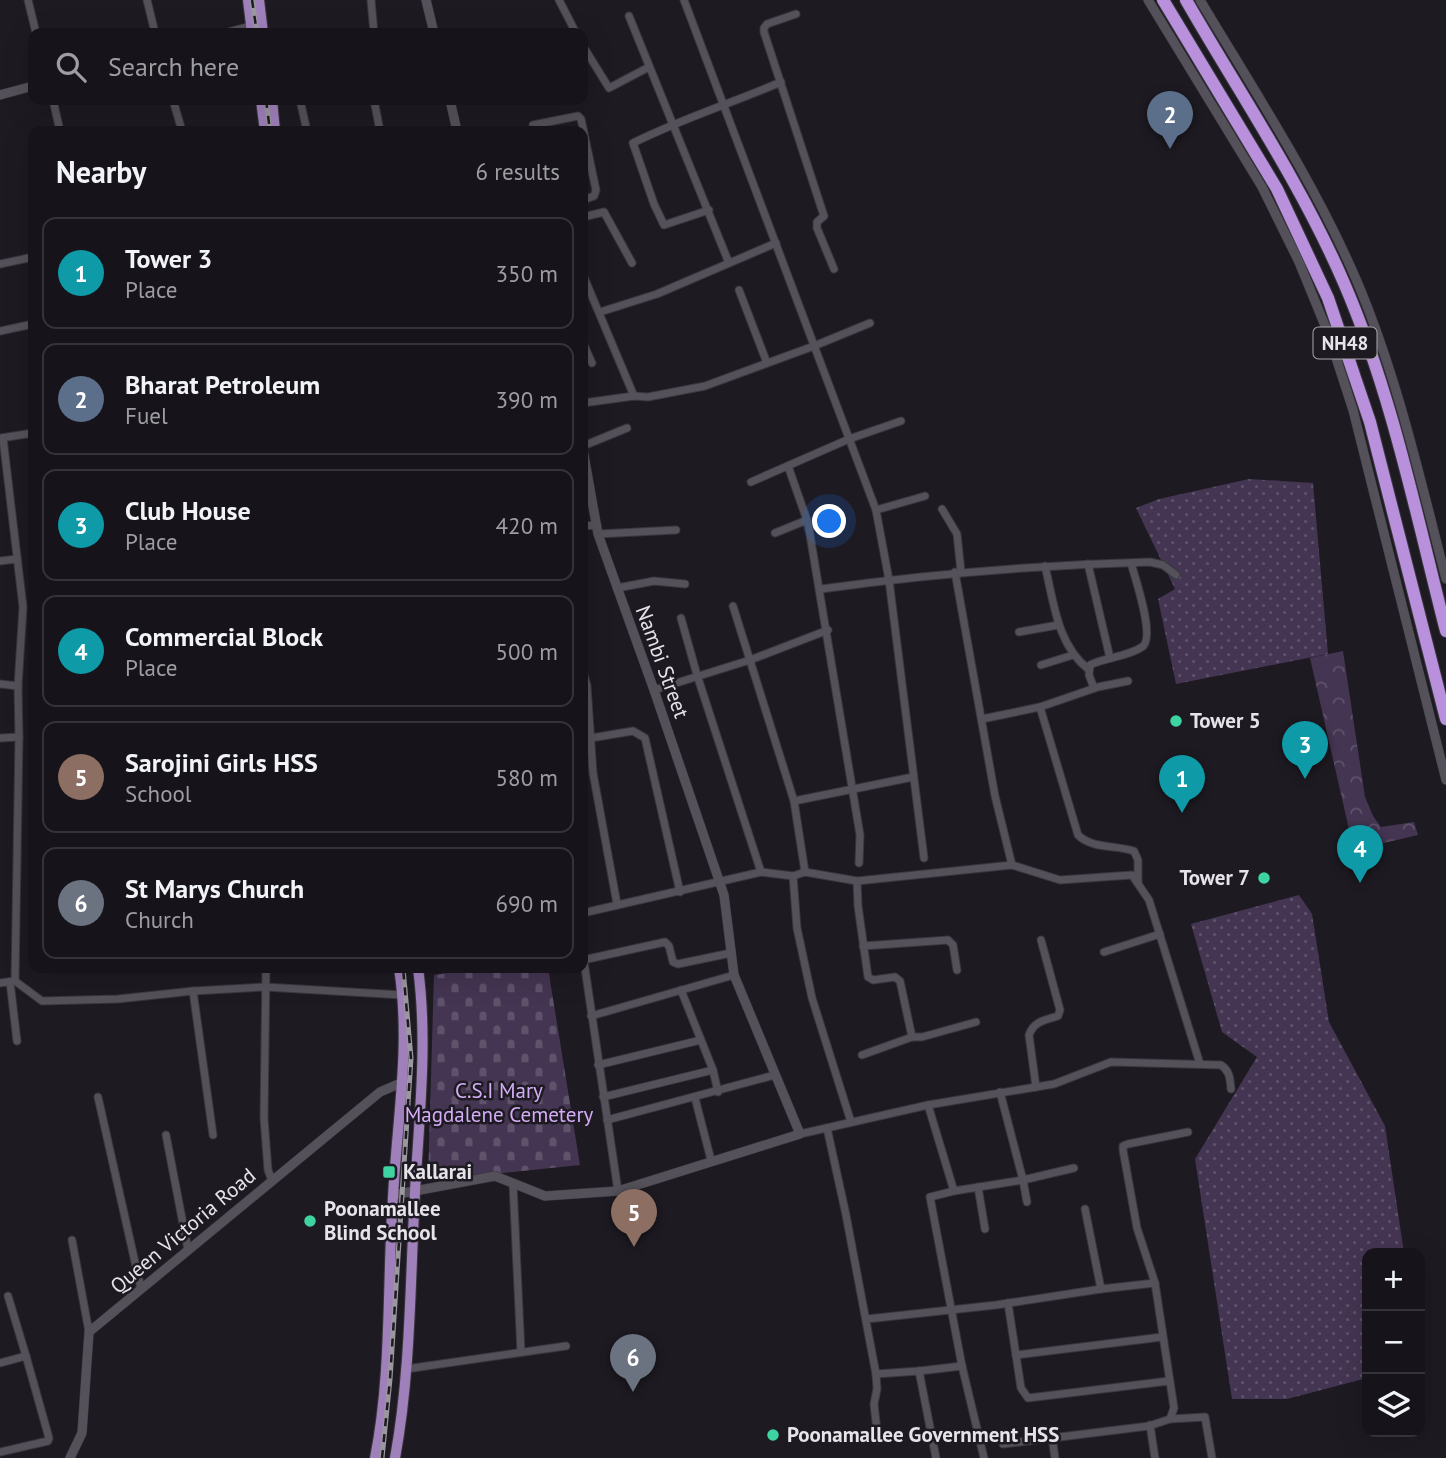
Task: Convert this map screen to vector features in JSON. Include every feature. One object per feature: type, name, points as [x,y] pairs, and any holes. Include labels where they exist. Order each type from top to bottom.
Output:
[{"type":"highway","name":"NH48","points":[[1163,0],[1277,189],[1328,298],[1370,422],[1446,719]]},
{"type":"highway","name":"NH48","points":[[1186,0],[1296,185],[1329,249],[1353,304],[1390,414],[1446,631]]},
{"type":"main road","points":[[248,0],[257,28]]},
{"type":"main road","points":[[257,28],[259,0]]},
{"type":"main road","points":[[262,105],[264,126]]},
{"type":"main road","points":[[272,105],[275,126]]},
{"type":"main road","points":[[375,1458],[384,1369],[393,1195],[403,1082],[403,995],[400,973]]},
{"type":"main road","points":[[396,1458],[406,1369],[423,1060],[423,1003],[419,973]]},
{"type":"street","points":[[28,0],[35,28]]},
{"type":"street","points":[[147,0],[154,28]]},
{"type":"street","points":[[371,0],[373,28]]},
{"type":"street","points":[[426,0],[433,28]]},
{"type":"street","points":[[559,0],[573,28]]},
{"type":"street","points":[[684,0],[876,510],[888,580],[924,858]]},
{"type":"street","points":[[1148,0],[1266,196],[1299,262],[1328,333],[1353,410],[1446,780]]},
{"type":"street","points":[[1200,0],[1302,169],[1355,278],[1393,382],[1446,579]]},
{"type":"street","points":[[796,14],[767,24],[764,28],[824,216],[817,222],[817,228],[834,269]]},
{"type":"street","points":[[629,16],[729,263]]},
{"type":"street","points":[[588,54],[609,88],[649,67]]},
{"type":"street","points":[[709,210],[664,225],[634,142],[671,124],[725,106],[781,82]]},
{"type":"street","points":[[0,95],[28,87]]},
{"type":"street","points":[[54,105],[59,126]]},
{"type":"street","points":[[174,105],[181,126]]},
{"type":"street","points":[[301,105],[306,126]]},
{"type":"street","points":[[375,105],[379,126]]},
{"type":"street","points":[[451,105],[456,126]]},
{"type":"street","points":[[533,125],[580,117],[584,126]]},
{"type":"street","points":[[588,162],[596,190],[593,196],[588,198]]},
{"type":"street","points":[[588,216],[601,212],[606,214],[632,263]]},
{"type":"street","points":[[600,312],[657,294],[776,243]]},
{"type":"street","points":[[0,264],[28,258]]},
{"type":"street","points":[[588,286],[634,396]]},
{"type":"street","points":[[739,290],[767,363]]},
{"type":"street","points":[[588,402],[634,396],[648,397],[705,386],[870,323]]},
{"type":"street","points":[[0,331],[28,325]]},
{"type":"street","points":[[588,354],[592,363]]},
{"type":"street","points":[[751,482],[849,439],[901,421]]},
{"type":"street","points":[[588,446],[628,428]]},
{"type":"street","points":[[17,1041],[12,981],[18,685],[23,607],[1,438],[28,434]]},
{"type":"street","points":[[788,466],[807,520],[821,589],[860,835],[859,863]]},
{"type":"street","name":"Nambi Street","points":[[588,477],[597,530],[724,895],[734,975],[800,1134]]},
{"type":"street","points":[[876,510],[925,496]]},
{"type":"street","points":[[0,501],[10,500]]},
{"type":"street","points":[[942,509],[957,534],[958,572],[982,719],[995,796],[1012,865]]},
{"type":"street","points":[[775,533],[807,520]]},
{"type":"street","points":[[588,527],[597,530],[676,530]]},
{"type":"street","points":[[0,561],[17,559]]},
{"type":"street","points":[[821,589],[958,572],[1045,566],[1150,562],[1163,565],[1176,575]]},
{"type":"street","points":[[1088,669],[1095,663],[1146,644],[1147,626],[1131,563]]},
{"type":"street","points":[[1088,565],[1110,658]]},
{"type":"street","points":[[1045,566],[1058,625],[1065,643],[1088,669],[1094,688]]},
{"type":"street","points":[[617,589],[654,581],[685,584]]},
{"type":"street","points":[[733,606],[793,801],[806,872]]},
{"type":"street","points":[[681,618],[697,676],[761,872]]},
{"type":"street","points":[[1019,632],[1058,625]]},
{"type":"street","points":[[654,690],[750,660],[828,630]]},
{"type":"street","points":[[1041,664],[1073,655]]},
{"type":"street","points":[[982,719],[1040,707],[1094,688],[1128,681]]},
{"type":"street","points":[[0,684],[18,685]]},
{"type":"street","points":[[588,699],[593,772],[617,904]]},
{"type":"street","points":[[1040,707],[1078,835],[1083,840],[1134,850],[1138,860],[1138,884]]},
{"type":"street","points":[[591,738],[633,731],[645,738],[680,892]]},
{"type":"street","points":[[0,738],[19,737]]},
{"type":"street","points":[[588,772],[593,772]]},
{"type":"street","points":[[793,801],[913,777]]},
{"type":"street","points":[[588,912],[761,872],[793,876],[806,872],[857,881],[1012,865],[1060,880],[1132,875],[1149,900],[1200,1064]]},
{"type":"street","points":[[793,876],[797,928],[812,999],[851,1122]]},
{"type":"street","points":[[857,881],[863,946],[870,979],[895,977],[900,981],[912,1037]]},
{"type":"street","points":[[1104,952],[1160,934]]},
{"type":"street","points":[[863,946],[948,940],[953,945],[957,970]]},
{"type":"street","points":[[1037,1087],[1029,1035],[1038,1022],[1060,1014],[1041,940]]},
{"type":"street","points":[[588,957],[665,942],[669,946],[673,962],[678,964],[731,953]]},
{"type":"street","points":[[266,973],[264,1118],[268,1170],[272,1181]]},
{"type":"street","points":[[585,973],[618,1191]]},
{"type":"street","points":[[591,1016],[734,975]]},
{"type":"street","points":[[0,983],[12,981],[42,1001],[118,999],[265,987],[403,995]]},
{"type":"street","points":[[681,990],[713,1070],[718,1092]]},
{"type":"street","points":[[193,991],[213,1135]]},
{"type":"street","points":[[862,1055],[912,1037],[922,1037],[976,1022]]},
{"type":"street","points":[[598,1065],[701,1040]]},
{"type":"street","points":[[393,1195],[495,1176],[545,1196],[618,1191],[800,1134],[928,1105],[1068,1080],[1111,1062],[1221,1065],[1226,1068],[1231,1089]]},
{"type":"street","points":[[603,1097],[713,1070]]},
{"type":"street","points":[[607,1120],[775,1075]]},
{"type":"street","name":"Queen Victoria Road","points":[[89,1332],[380,1092],[403,1082]]},
{"type":"street","points":[[1000,1092],[1027,1202]]},
{"type":"street","points":[[98,1097],[141,1289]]},
{"type":"street","points":[[695,1098],[711,1160]]},
{"type":"street","points":[[928,1105],[954,1191]]},
{"type":"street","points":[[827,1128],[876,1374],[874,1404],[878,1440]]},
{"type":"street","points":[[1170,1419],[1174,1412],[1155,1283],[1137,1228],[1125,1173],[1123,1148],[1128,1144],[1188,1132]]},
{"type":"street","points":[[166,1135],[188,1250]]},
{"type":"street","points":[[984,1458],[962,1366],[930,1197],[1074,1168]]},
{"type":"street","points":[[513,1184],[521,1352]]},
{"type":"street","points":[[978,1187],[985,1229]]},
{"type":"street","points":[[1085,1209],[1101,1289]]},
{"type":"street","points":[[70,1458],[82,1433],[89,1332],[72,1240]]},
{"type":"street","points":[[867,1319],[1155,1283]]},
{"type":"street","points":[[0,1452],[48,1441],[49,1438],[8,1296]]},
{"type":"street","points":[[1008,1303],[1021,1388],[1028,1398],[1169,1381]]},
{"type":"street","points":[[1016,1355],[1162,1337]]},
{"type":"street","points":[[406,1369],[566,1346]]},
{"type":"street","points":[[0,1363],[26,1356]]},
{"type":"street","points":[[876,1374],[962,1366]]},
{"type":"street","points":[[919,1371],[936,1458]]},
{"type":"street","points":[[1003,1444],[1150,1425],[1170,1419],[1205,1417],[1212,1458]]},
{"type":"street","points":[[1150,1425],[1155,1458]]},
{"type":"street","points":[[1052,1437],[1055,1458]]},
{"type":"green space","points":[[1249,479],[1313,483],[1328,654],[1176,684],[1158,599],[1175,589],[1136,508],[1159,499]]},
{"type":"green space","points":[[1343,651],[1365,797],[1381,827],[1414,822],[1418,835],[1358,849],[1353,847],[1310,658]]},
{"type":"green space","points":[[1299,895],[1312,914],[1329,1022],[1385,1126],[1403,1248],[1362,1248],[1362,1379],[1287,1399],[1232,1399],[1195,1159],[1257,1057],[1222,1032],[1191,924]]},
{"type":"green space","name":"C.S.I Mary Magdalene Cemetery","points":[[549,973],[580,1165],[428,1181],[434,975]]},
{"type":"railway","points":[[252,0],[256,28]]},
{"type":"railway","points":[[267,105],[269,126]]},
{"type":"railway","points":[[382,1458],[390,1379],[411,1058],[403,973]]},
{"type":"place","name":"Bharat Petroleum","points":[[1170,149]]},
{"type":"place","name":"Tower 5","points":[[1176,721]]},
{"type":"place","name":"Club House","points":[[1305,779]]},
{"type":"place","name":"Tower 3","points":[[1182,813]]},
{"type":"place","name":"Tower 7","points":[[1264,878]]},
{"type":"place","name":"Commercial Block","points":[[1360,883]]},
{"type":"place","name":"Kallarai","points":[[389,1172]]},
{"type":"place","name":"Poonamallee Blind School","points":[[310,1221]]},
{"type":"place","name":"Sarojini Girls HSS","points":[[634,1247]]},
{"type":"place","name":"St Marys Church","points":[[633,1392]]},
{"type":"place","name":"Poonamallee Government HSS","points":[[773,1435]]}]
